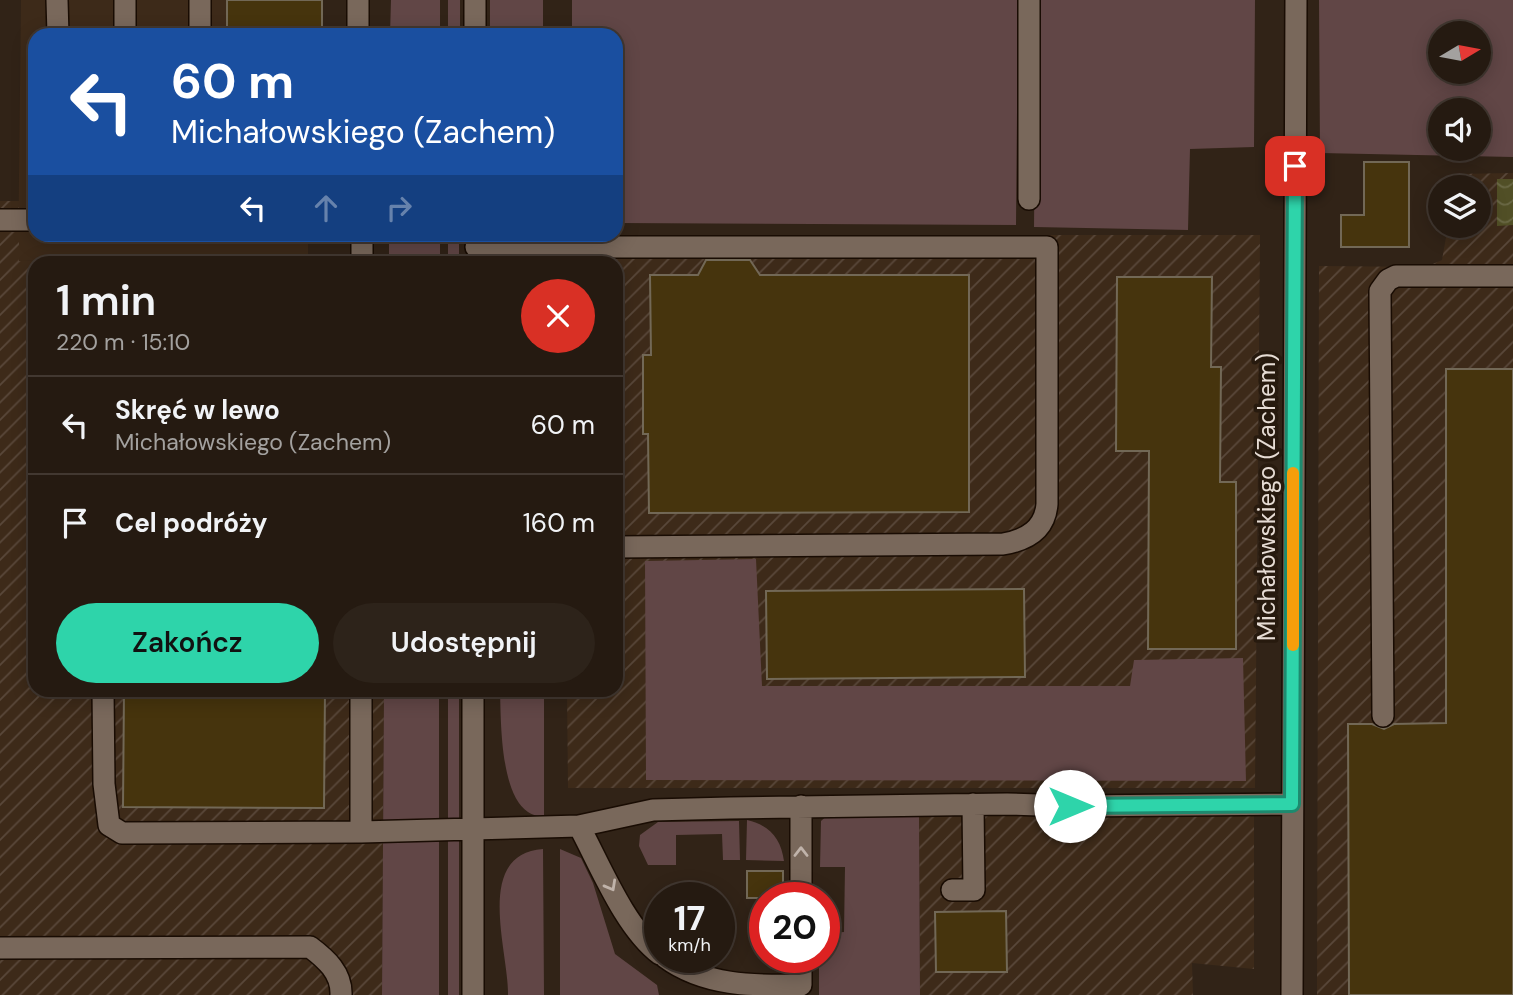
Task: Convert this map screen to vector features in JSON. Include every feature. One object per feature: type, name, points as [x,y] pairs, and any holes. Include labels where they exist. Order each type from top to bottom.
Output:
[{"type":"street","points":[[57,0],[58,28]]},
{"type":"street","points":[[125,0],[125,28]]},
{"type":"street","points":[[200,0],[200,28]]},
{"type":"street","points":[[358,0],[358,28]]},
{"type":"street","points":[[475,0],[475,28]]},
{"type":"street","points":[[1029,0],[1029,199]]},
{"type":"street","name":"Michałowskiego (Zachem)","points":[[1292,995],[1296,0]]},
{"type":"street","points":[[0,220],[28,220]]},
{"type":"street","points":[[476,248],[1046,247],[1047,504],[1044,519],[1034,532],[1003,544],[623,547]]},
{"type":"street","points":[[1383,716],[1380,291],[1388,280],[1396,276],[1513,276]]},
{"type":"street","points":[[103,697],[107,811],[109,825],[122,833],[360,832],[579,826],[653,810],[801,806],[1292,804]]},
{"type":"street","points":[[360,832],[361,697]]},
{"type":"street","points":[[472,995],[473,697]]},
{"type":"street","points":[[952,890],[974,890],[973,804]]},
{"type":"street","points":[[801,806],[801,882]]},
{"type":"street","points":[[579,826],[644,941]]},
{"type":"street","points":[[0,948],[310,947],[331,962],[341,987],[341,995]]},
{"type":"street","points":[[694,973],[721,982],[756,986],[801,985],[801,973]]},
{"type":"shaded area","points":[[21,0],[322,0],[322,28],[28,28],[28,242],[308,242],[308,256],[28,256],[28,261],[18,261]]},
{"type":"shaded area","points":[[391,0],[440,0],[440,28],[390,28]]},
{"type":"shaded area","points":[[448,0],[460,0],[460,28],[448,28]]},
{"type":"shaded area","points":[[490,0],[543,0],[543,28],[490,28]]},
{"type":"shaded area","points":[[572,0],[1018,0],[1016,225],[623,223],[623,28],[572,28]]},
{"type":"shaded area","points":[[1036,0],[1255,0],[1254,147],[1190,149],[1188,230],[1034,227]]},
{"type":"shaded area","points":[[1319,0],[1513,0],[1513,157],[1491,157],[1491,98],[1428,98],[1428,155],[1320,153]]},
{"type":"shaded area","points":[[1513,173],[1513,995],[1317,995],[1319,266],[1426,267],[1442,260],[1446,238],[1491,238],[1491,175],[1456,174]]},
{"type":"shaded area","points":[[0,201],[19,201],[19,261],[28,261],[28,697],[384,697],[382,995],[0,995]]},
{"type":"shaded area","points":[[623,235],[1260,235],[1255,788],[568,788],[567,697],[623,697],[623,256],[568,256],[568,242],[623,242]]},
{"type":"shaded area","points":[[389,242],[440,242],[440,256],[389,256]]},
{"type":"shaded area","points":[[448,242],[459,242],[459,256],[448,256]]},
{"type":"shaded area","points":[[756,559],[762,686],[1130,686],[1134,660],[1243,658],[1246,781],[646,780],[645,561]]},
{"type":"shaded area","points":[[384,697],[439,697],[439,995],[382,995]]},
{"type":"shaded area","points":[[448,697],[459,697],[459,995],[448,995]]},
{"type":"shaded area","points":[[500,697],[544,697],[544,818],[528,812],[512,790],[504,756]]},
{"type":"shaded area","points":[[919,798],[1254,811],[1254,969],[1192,963],[1193,995],[920,995]]},
{"type":"shaded area","points":[[830,813],[919,813],[920,995],[819,995],[819,973],[840,973],[845,867],[820,867],[821,821]]},
{"type":"shaded area","points":[[747,820],[762,825],[773,834],[784,861],[746,860]]},
{"type":"shaded area","points":[[739,821],[740,860],[723,860],[722,834],[676,835],[676,865],[648,865],[639,846],[640,835],[658,822]]},
{"type":"shaded area","points":[[543,849],[544,995],[508,995],[501,931],[501,886],[508,868],[521,855]]},
{"type":"shaded area","points":[[560,849],[581,858],[593,883],[615,954],[657,985],[659,995],[560,995]]},
{"type":"water","points":[[1497,179],[1513,179],[1513,225],[1497,226]]},
{"type":"building","points":[[227,0],[322,0],[322,28],[227,28]]},
{"type":"building","points":[[1364,162],[1409,162],[1409,247],[1341,247],[1341,215],[1364,215]]},
{"type":"building","points":[[706,260],[750,260],[760,275],[969,275],[969,512],[649,513],[648,434],[643,434],[643,355],[651,355],[650,275],[698,275]]},
{"type":"building","points":[[1117,277],[1212,277],[1211,367],[1221,367],[1220,482],[1236,482],[1236,649],[1148,649],[1149,451],[1116,451]]},
{"type":"building","points":[[1446,369],[1513,369],[1513,995],[1349,995],[1348,724],[1372,724],[1384,729],[1394,724],[1446,723]]},
{"type":"building","points":[[1024,589],[1025,677],[767,679],[766,591]]},
{"type":"building","points":[[124,697],[325,697],[324,808],[123,807]]},
{"type":"building","points":[[747,871],[783,871],[783,882],[749,882],[747,898]]},
{"type":"building","points":[[1006,911],[1007,972],[936,972],[935,912]]},
{"type":"slow traffic","points":[[1293,473],[1293,645]]},
{"type":"route","points":[[1070,806],[1292,804],[1295,166]]}]
